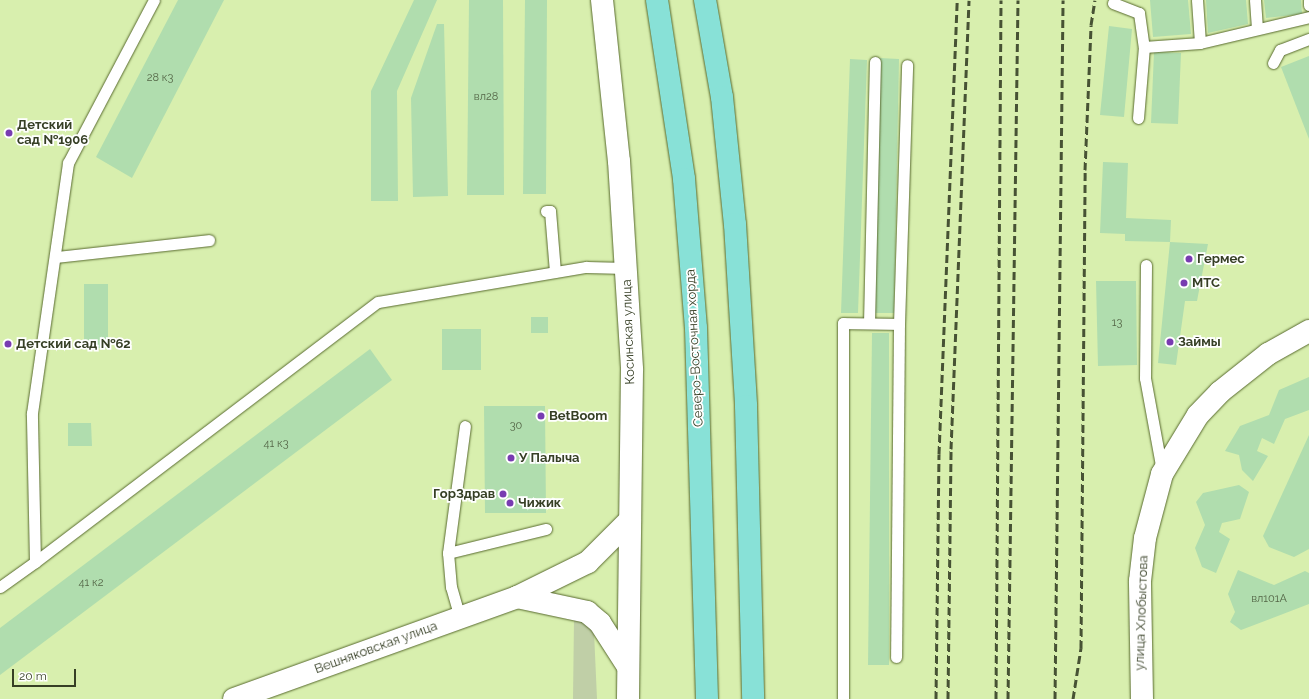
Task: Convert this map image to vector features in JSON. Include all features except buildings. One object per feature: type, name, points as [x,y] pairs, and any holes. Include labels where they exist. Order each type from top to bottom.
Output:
[{"type":"main road","name":"Северо-Восточная хорда","points":[[657,0],[684,180],[696,328],[707,699]]},
{"type":"main road","points":[[705,0],[722,97],[735,224],[746,406],[753,699]]},
{"type":"street","name":"Косинская улица","points":[[602,0],[626,268],[632,370],[627,665],[628,699]]},
{"type":"street","name":"улица Хлобыстова","points":[[1142,699],[1140,581],[1145,538],[1162,474],[1198,415],[1220,392],[1268,354],[1309,331]]},
{"type":"street","name":"Вешняковская улица","points":[[234,699],[517,598],[588,562],[630,520]]},
{"type":"street","points":[[517,598],[587,612],[600,623],[627,665]]},
{"type":"lane","points":[[35,562],[32,413],[56,257],[68,163],[154,0]]},
{"type":"lane","points":[[1197,0],[1200,43]]},
{"type":"lane","points":[[1255,0],[1257,28]]},
{"type":"lane","points":[[1309,0],[1309,5]]},
{"type":"lane","points":[[1113,3],[1139,13],[1144,47],[1138,118]]},
{"type":"lane","points":[[1144,47],[1200,43],[1257,28],[1309,17]]},
{"type":"lane","points":[[1273,63],[1280,50],[1309,39]]},
{"type":"lane","points":[[869,323],[875,62]]},
{"type":"lane","points":[[896,657],[899,324],[907,65]]},
{"type":"lane","points":[[546,211],[550,211],[556,272]]},
{"type":"lane","points":[[56,257],[209,240]]},
{"type":"lane","points":[[1146,265],[1145,378],[1162,474]]},
{"type":"lane","points":[[0,587],[378,302],[586,267],[626,268]]},
{"type":"lane","points":[[843,699],[843,322],[899,324]]},
{"type":"lane","points":[[460,618],[451,587],[448,554],[465,426]]},
{"type":"lane","points":[[448,554],[546,529]]},
{"type":"green space","points":[[574,619],[587,623],[594,632],[597,699],[573,699]]},
{"type":"railway","points":[[936,699],[939,454],[957,0]]},
{"type":"railway","points":[[948,699],[951,449],[969,0]]},
{"type":"railway","points":[[996,699],[1001,0]]},
{"type":"railway","points":[[1008,699],[1018,0]]},
{"type":"railway","points":[[1055,699],[1063,0]]},
{"type":"railway","points":[[1073,699],[1081,648],[1085,170],[1091,25],[1095,0]]},
{"type":"place","name":"Детский сад №1906","points":[[9,133]]},
{"type":"place","name":"Гермес","points":[[1189,259]]},
{"type":"place","name":"МТС","points":[[1184,283]]},
{"type":"place","name":"Займы","points":[[1170,342]]},
{"type":"place","name":"Детский сад №62","points":[[8,344]]},
{"type":"place","name":"BetBoom","points":[[541,416]]},
{"type":"place","name":"У Палыча","points":[[511,458]]},
{"type":"place","name":"ГорЗдрав","points":[[503,494]]},
{"type":"place","name":"Чижик","points":[[510,503]]}]
